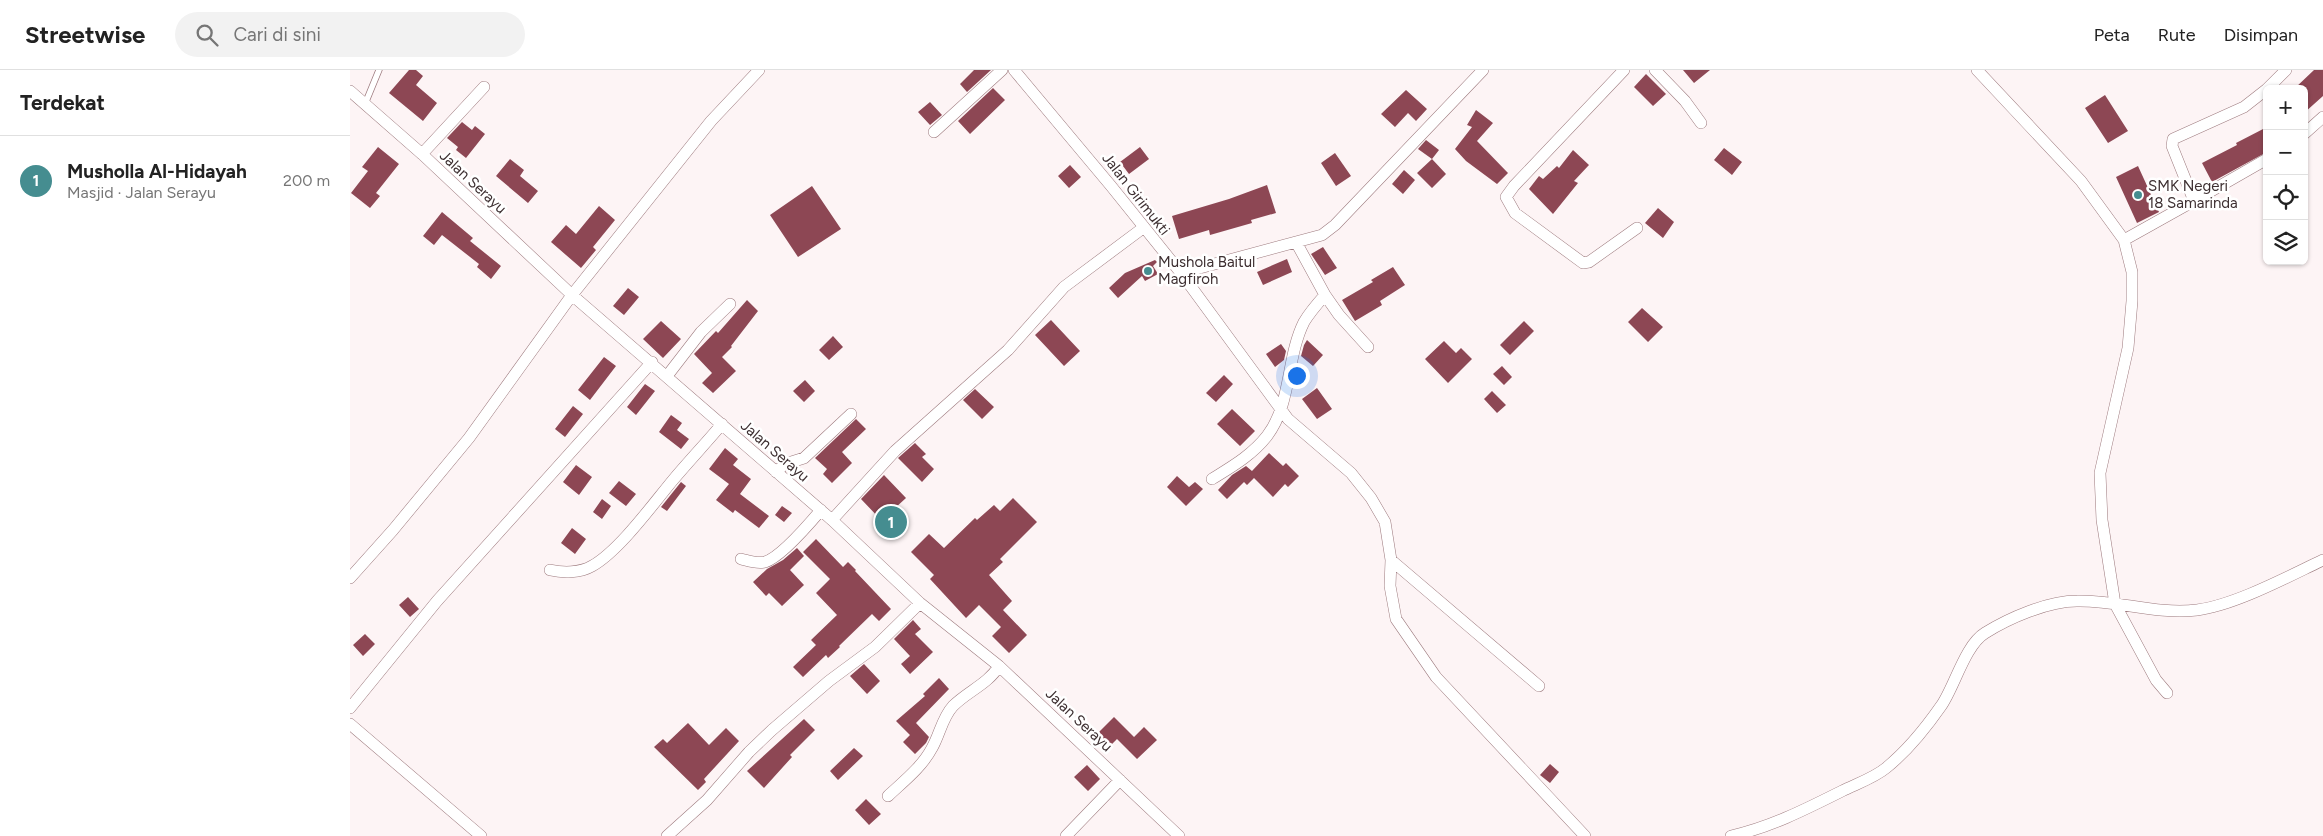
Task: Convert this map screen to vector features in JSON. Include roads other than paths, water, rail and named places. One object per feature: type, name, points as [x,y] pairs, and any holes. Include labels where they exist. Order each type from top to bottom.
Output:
[{"type":"street","points":[[350,578],[393,530],[469,438],[572,295],[711,121],[759,70]]},
{"type":"street","points":[[934,132],[1002,70]]},
{"type":"street","name":"Jalan Girimukti","points":[[1014,70],[1105,178],[1143,228],[1181,273],[1288,419],[1351,473],[1371,498],[1385,522],[1391,560],[1390,586],[1396,619],[1420,655],[1453,697],[1585,836]]},
{"type":"street","points":[[1181,273],[1322,234],[1335,225],[1483,70]]},
{"type":"street","points":[[1624,70],[1514,186],[1506,197],[1515,213],[1583,263],[1589,262],[1637,228]]},
{"type":"street","points":[[1656,70],[1685,101],[1701,124]]},
{"type":"street","points":[[1977,70],[2081,181],[2124,240],[2132,272],[2128,348],[2100,473],[2102,520],[2115,604],[2146,663],[2167,693]]},
{"type":"street","points":[[2271,85],[2286,70]]},
{"type":"street","points":[[422,154],[484,87]]},
{"type":"street","name":"Jalan Serayu","points":[[350,91],[422,154],[572,295],[652,362],[821,510],[920,603],[1000,666],[1179,836]]},
{"type":"street","points":[[2192,202],[2192,196],[2172,146],[2173,139],[2244,107],[2263,92]]},
{"type":"street","points":[[2308,130],[2323,117]]},
{"type":"street","points":[[2124,240],[2263,161]]},
{"type":"street","points":[[832,520],[895,451],[1008,350],[1064,287],[1143,228]]},
{"type":"street","points":[[1296,242],[1325,295],[1368,347]]},
{"type":"street","points":[[1212,478],[1242,461],[1257,448],[1268,434],[1281,410],[1303,324],[1313,308],[1325,295]]},
{"type":"street","points":[[667,376],[701,332],[730,304]]},
{"type":"street","points":[[350,708],[437,601],[652,362]]},
{"type":"street","points":[[776,472],[785,464],[804,458],[851,414]]},
{"type":"street","points":[[550,570],[560,572],[581,570],[591,566],[608,553],[642,518],[722,424]]},
{"type":"street","points":[[741,559],[753,562],[767,561],[784,549],[821,510]]},
{"type":"street","points":[[1391,560],[1539,686]]},
{"type":"street","points":[[1731,836],[1757,830],[1884,770],[1912,744],[1942,704],[1961,664],[1983,634],[2006,621],[2037,609],[2076,600],[2115,604],[2157,612],[2198,610],[2243,597],[2323,560]]},
{"type":"street","points":[[667,836],[708,800],[749,752],[772,730],[829,681],[874,647],[920,603]]},
{"type":"street","points":[[888,796],[926,758],[934,746],[946,714],[953,706],[982,685],[1000,666]]},
{"type":"street","points":[[350,724],[481,836]]},
{"type":"street","points":[[1066,836],[1120,780]]},
{"type":"lane","points":[[364,104],[379,70]]},
{"type":"place","name":"SMK Negeri 18 Samarinda","points":[[2138,195]]},
{"type":"place","name":"Mushola Baitul Magfiroh","points":[[1148,271]]},
{"type":"place","name":"Musholla Al-Hidayah","points":[[891,522]]}]
